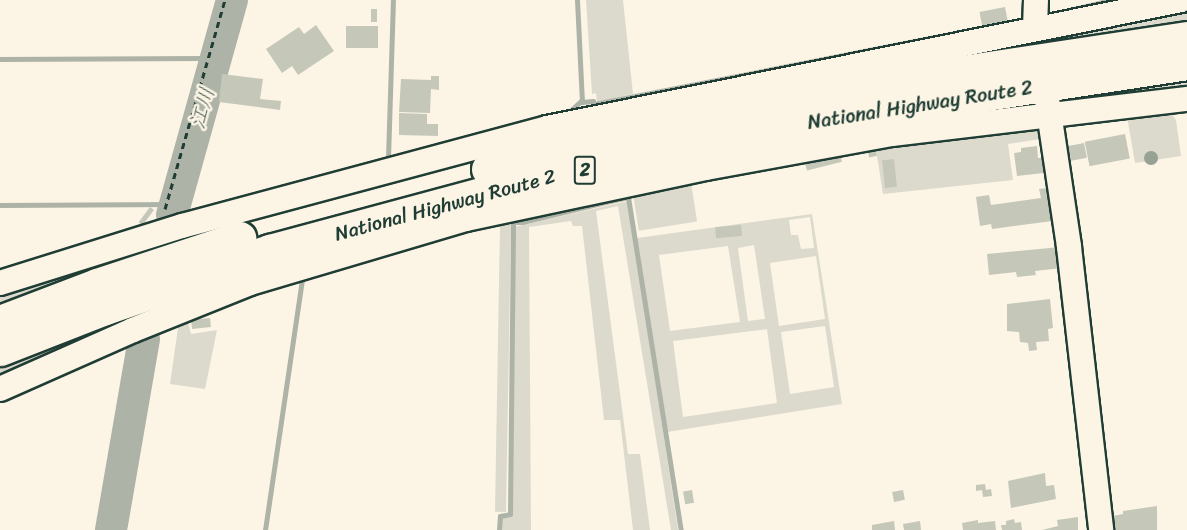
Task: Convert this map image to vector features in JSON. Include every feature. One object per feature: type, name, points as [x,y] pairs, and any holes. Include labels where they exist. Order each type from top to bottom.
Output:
[{"type":"highway","name":"National Highway Route 2","points":[[0,322],[97,285],[263,230],[517,161],[743,110],[896,82],[1187,38]]},
{"type":"highway","name":"National Highway Route 2","points":[[0,349],[105,308],[270,251],[522,183],[761,132],[900,106],[1187,63]]},
{"type":"street","points":[[1035,28],[1036,0]]},
{"type":"street","points":[[0,283],[162,239],[362,175],[547,128],[1180,0]]},
{"type":"street","points":[[0,389],[154,313],[312,263],[466,219],[553,199],[1048,106],[1187,99]]},
{"type":"street","points":[[1048,106],[1069,247],[1101,530]]},
{"type":"path","points":[[168,205],[225,0]]},
{"type":"shaded area","points":[[586,0],[623,0],[633,94],[597,102],[596,93],[592,94]]},
{"type":"shaded area","points":[[1187,6],[1187,22],[1050,41],[1052,35]]},
{"type":"shaded area","points":[[1187,82],[1187,91],[1076,102],[1075,97]]},
{"type":"shaded area","points":[[1170,111],[1176,120],[1181,156],[1135,163],[1127,116]]},
{"type":"shaded area","points":[[1043,122],[1047,138],[1008,144],[1013,180],[883,194],[875,143]]},
{"type":"shaded area","points":[[691,183],[697,222],[639,231],[633,192]]},
{"type":"shaded area","points":[[628,201],[678,530],[671,530],[618,206],[596,211],[628,454],[640,454],[650,530],[633,530],[620,420],[604,420],[582,226],[573,226],[571,221],[529,227],[531,530],[501,530],[501,518],[512,515],[514,227]]},
{"type":"shaded area","points":[[812,214],[842,404],[667,432],[637,238]],"holes":[[[810,217],[814,248],[801,249],[798,235],[791,235],[789,220]],[[754,245],[765,319],[748,321],[738,248]],[[728,246],[740,322],[670,331],[659,255]],[[816,256],[825,319],[779,326],[770,263]],[[825,326],[834,387],[790,394],[781,332]],[[767,329],[777,403],[683,417],[673,341]]]},
{"type":"shaded area","points":[[500,225],[511,225],[506,512],[495,512]]},
{"type":"shaded area","points":[[159,245],[0,307],[0,292]]},
{"type":"shaded area","points":[[146,311],[146,318],[0,379],[0,368]]},
{"type":"shaded area","points":[[187,318],[191,334],[217,330],[205,389],[170,384],[179,321]]},
{"type":"building","points":[[1005,7],[1008,22],[982,27],[979,12]]},
{"type":"building","points":[[371,9],[377,9],[377,22],[371,22]]},
{"type":"building","points":[[316,25],[334,51],[298,75],[292,66],[282,73],[266,49],[299,27],[304,34]]},
{"type":"building","points":[[346,26],[378,26],[378,48],[346,48]]},
{"type":"building","points":[[222,74],[263,79],[260,99],[281,101],[280,110],[219,102]]},
{"type":"building","points":[[431,76],[439,76],[439,90],[431,89],[430,113],[399,112],[401,79],[431,80]]},
{"type":"building","points":[[399,113],[427,114],[427,124],[438,124],[438,136],[399,135]]},
{"type":"building","points":[[1125,134],[1130,159],[1090,166],[1085,142]]},
{"type":"building","points":[[1084,143],[1087,158],[1071,161],[1068,146]]},
{"type":"building","points":[[1037,146],[1038,158],[1042,158],[1043,161],[1050,160],[1052,172],[1017,176],[1014,153],[1021,152],[1021,148]]},
{"type":"building","points":[[875,147],[877,156],[869,158],[867,149]]},
{"type":"building","points":[[840,154],[842,162],[807,170],[805,163]]},
{"type":"building","points":[[894,159],[897,187],[885,188],[882,160]]},
{"type":"building","points":[[1054,187],[1060,220],[992,229],[991,224],[980,226],[976,197],[989,195],[991,205],[1041,198],[1039,189]]},
{"type":"building","points":[[150,207],[154,210],[143,225],[139,222]]},
{"type":"building","points":[[741,225],[742,236],[716,238],[715,227]]},
{"type":"building","points":[[1060,247],[1062,268],[1035,271],[1036,275],[1017,277],[1016,272],[989,275],[987,254]]},
{"type":"building","points":[[1050,299],[1053,328],[1048,329],[1049,341],[1036,342],[1037,350],[1029,351],[1028,343],[1020,342],[1019,332],[1007,331],[1007,304]]},
{"type":"building","points":[[210,318],[211,327],[192,329],[191,320]]},
{"type":"building","points":[[1045,473],[1046,486],[1054,485],[1056,499],[1011,508],[1008,481]]},
{"type":"building","points":[[985,484],[986,490],[991,489],[992,496],[983,497],[982,490],[976,491],[976,485]]},
{"type":"building","points":[[692,490],[694,503],[685,504],[683,491]]},
{"type":"building","points":[[903,490],[905,500],[894,502],[892,492]]},
{"type":"building","points":[[1157,506],[1157,530],[1115,530],[1113,516],[1123,514],[1123,511]]},
{"type":"building","points":[[1078,517],[1078,530],[1042,530],[1058,526],[1057,520]]},
{"type":"building","points":[[1014,519],[1015,523],[1021,522],[1022,530],[1002,530],[1001,525],[1006,525],[1006,521]]},
{"type":"building","points":[[978,520],[978,523],[995,521],[996,530],[963,530],[962,523]]},
{"type":"building","points":[[894,521],[895,530],[872,530],[872,525]]},
{"type":"building","points":[[920,521],[921,530],[904,530],[903,524]]},
{"type":"waterway","name":"江川","points":[[172,215],[232,0]]},
{"type":"waterway","points":[[388,158],[393,0]]},
{"type":"waterway","points":[[577,0],[582,102],[593,101],[594,105]]},
{"type":"waterway","points":[[1049,15],[1111,0]]},
{"type":"waterway","points":[[594,104],[996,25]]},
{"type":"waterway","points":[[0,59],[204,58]]},
{"type":"waterway","points":[[355,167],[570,111],[582,100]]},
{"type":"waterway","points":[[610,197],[610,201],[628,197],[681,530]]},
{"type":"waterway","points":[[499,530],[500,516],[510,514],[513,222],[522,222],[610,201]]},
{"type":"waterway","points":[[0,205],[175,204]]},
{"type":"waterway","points":[[172,212],[193,211]]},
{"type":"waterway","points":[[265,530],[302,279]]},
{"type":"waterway","name":"江川","points":[[111,530],[144,339]]}]
